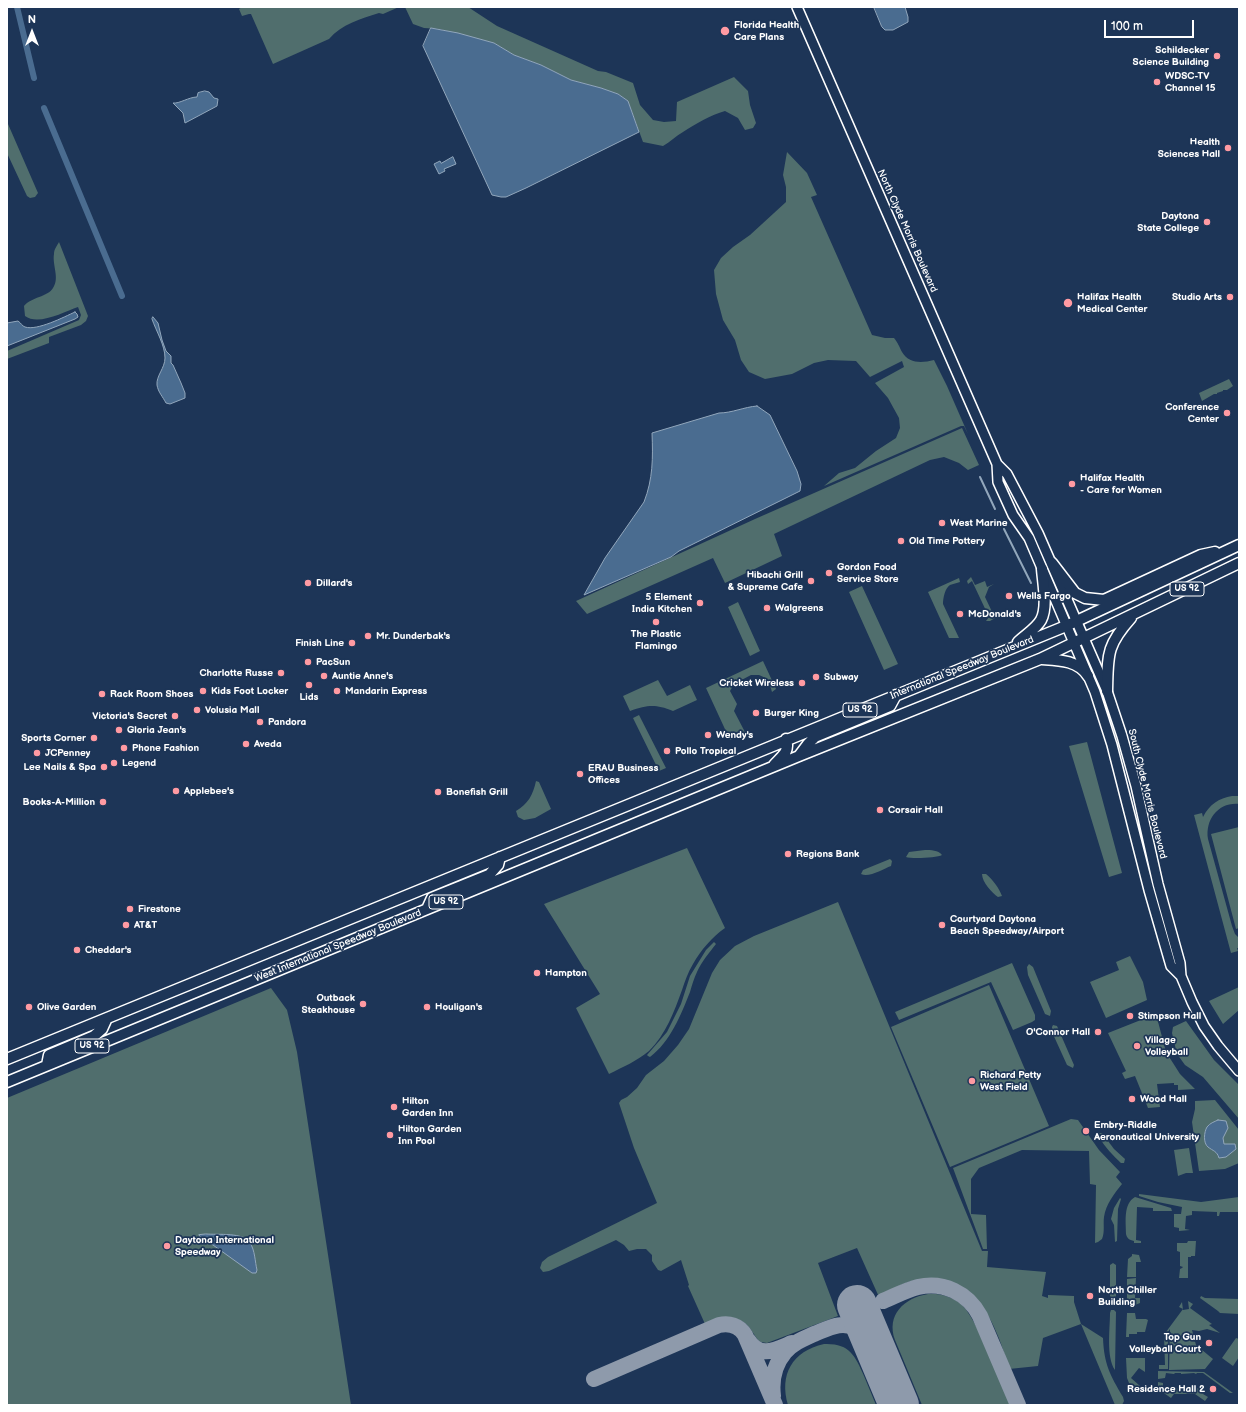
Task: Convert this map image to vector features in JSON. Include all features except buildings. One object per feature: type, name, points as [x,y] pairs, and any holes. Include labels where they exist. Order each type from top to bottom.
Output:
[{"type":"main road","name":"North Clyde Morris Boulevard","points":[[797,7],[997,464],[998,482],[1014,515],[1029,538],[1066,626]]},
{"type":"main road","name":"North Clyde Morris Boulevard","points":[[997,464],[1007,474],[1038,533],[1076,621]]},
{"type":"main road","points":[[1052,563],[1075,593],[1085,598],[1104,600],[1201,555],[1236,547]]},
{"type":"main road","name":"International Speedway Boulevard","points":[[658,792],[1066,626],[1236,547]]},
{"type":"main road","name":"International Speedway Boulevard","points":[[669,810],[1040,659],[1239,563]]},
{"type":"main road","points":[[1011,648],[1036,627],[1042,619],[1045,607],[1042,569]]},
{"type":"main road","points":[[1107,691],[1108,658],[1112,645],[1118,632],[1135,614]]},
{"type":"main road","name":"South Clyde Morris Boulevard","points":[[1076,621],[1107,691],[1122,736],[1136,786],[1158,884],[1180,963],[1181,976],[1204,1026],[1218,1046],[1239,1071]]},
{"type":"main road","name":"South Clyde Morris Boulevard","points":[[1066,626],[1095,692],[1112,745],[1149,890],[1171,966],[1181,976]]},
{"type":"main road","points":[[1040,659],[1070,662],[1086,672],[1088,676]]},
{"type":"main road","points":[[799,756],[815,737],[890,706],[896,695]]},
{"type":"main road","points":[[771,768],[788,750],[786,739]]},
{"type":"main road","name":"West International Speedway Boulevard","points":[[7,1059],[658,792]]},
{"type":"main road","name":"West International Speedway Boulevard","points":[[7,1082],[669,810]]},
{"type":"main road","points":[[427,909],[432,898],[489,874],[498,865],[500,857]]},
{"type":"main road","points":[[47,1065],[49,1055],[94,1036],[102,1029],[107,1018]]},
{"type":"green space","points":[[242,7],[399,7],[383,14],[379,13],[365,17],[340,29],[329,39],[273,64],[251,14],[242,16],[239,9]]},
{"type":"green space","points":[[405,7],[468,7],[497,26],[598,71],[606,72],[633,83],[640,105],[653,120],[664,122],[676,121],[677,102],[734,77],[748,91],[750,105],[756,123],[753,128],[745,130],[738,118],[725,111],[698,123],[663,146],[643,142],[628,101],[618,94],[571,80],[541,65],[514,55],[494,43],[439,29],[424,28],[413,24]]},
{"type":"green space","points":[[8,124],[38,193],[35,197],[30,198],[27,196],[7,153]]},
{"type":"green space","points":[[787,152],[807,173],[817,195],[811,197],[872,335],[885,338],[894,338],[905,356],[912,361],[925,362],[934,360],[968,434],[964,426],[961,426],[824,486],[839,473],[855,468],[876,451],[896,438],[900,428],[899,418],[888,398],[875,383],[904,367],[902,361],[870,377],[856,361],[828,360],[814,363],[792,374],[765,379],[749,372],[741,360],[735,340],[723,320],[716,294],[714,270],[721,258],[750,235],[786,202],[786,187],[783,175]]},
{"type":"green space","points":[[59,242],[88,316],[86,321],[81,325],[49,337],[49,343],[7,359],[7,351],[79,320],[81,315],[78,307],[59,315],[44,319],[30,319],[25,316],[24,306],[51,291],[55,284],[56,276],[54,252]]},
{"type":"green space","points":[[1229,379],[1233,386],[1202,401],[1199,393]]},
{"type":"green space","points":[[962,428],[979,465],[968,470],[959,463],[944,457],[930,460],[774,534],[782,556],[725,583],[713,558],[587,614],[576,601],[755,519]]},
{"type":"green space","points":[[971,577],[975,585],[985,581],[987,587],[994,584],[989,587],[985,597],[995,618],[990,621],[986,621],[989,617],[972,581],[968,584],[967,581]]},
{"type":"green space","points":[[959,578],[960,582],[950,585],[947,588],[943,599],[943,604],[959,638],[949,638],[928,592]]},
{"type":"green space","points":[[862,586],[898,664],[884,670],[849,592]]},
{"type":"green space","points":[[738,602],[760,651],[750,656],[728,607]]},
{"type":"green space","points":[[763,661],[776,689],[772,692],[768,679],[759,675],[751,675],[734,684],[730,691],[737,704],[734,711],[746,734],[730,740],[706,688]]},
{"type":"green space","points":[[658,680],[667,696],[690,685],[697,700],[673,711],[652,706],[642,707],[630,711],[623,696]]},
{"type":"green space","points":[[639,715],[666,768],[659,771],[633,718]]},
{"type":"green space","points":[[1087,742],[1122,873],[1109,877],[1069,746]]},
{"type":"green space","points":[[536,781],[539,782],[551,809],[535,818],[524,820],[518,817],[516,811],[529,799]]},
{"type":"green space","points":[[1239,796],[1239,804],[1225,806],[1215,813],[1211,819],[1208,832],[1208,839],[1232,926],[1235,934],[1239,938],[1239,948],[1237,948],[1238,951],[1231,953],[1194,815],[1202,813],[1203,817],[1208,809],[1215,803],[1223,798]]},
{"type":"green space","points":[[1239,827],[1239,928],[1236,929],[1211,834]]},
{"type":"green space","points":[[687,848],[725,928],[707,944],[693,964],[669,1022],[655,1044],[640,1058],[609,1074],[576,1008],[600,994],[544,904]]},
{"type":"green space","points":[[925,850],[936,851],[942,855],[924,858],[906,857],[909,852]]},
{"type":"green space","points":[[890,859],[892,861],[891,866],[872,874],[861,874],[863,870]]},
{"type":"green space","points":[[982,874],[986,874],[991,879],[1002,896],[998,897],[990,890],[985,884]]},
{"type":"green space","points":[[838,902],[982,1251],[988,1251],[987,1267],[1046,1272],[1042,1296],[1048,1298],[1048,1295],[1074,1296],[1074,1302],[1081,1324],[1043,1338],[1038,1366],[1009,1369],[1000,1340],[986,1311],[973,1295],[961,1286],[936,1280],[912,1281],[879,1297],[857,1248],[818,1263],[838,1316],[767,1343],[758,1340],[749,1327],[733,1318],[716,1320],[705,1324],[688,1286],[689,1285],[681,1260],[661,1271],[658,1270],[652,1261],[652,1255],[646,1249],[629,1251],[624,1245],[616,1240],[549,1271],[543,1272],[540,1268],[542,1262],[548,1257],[657,1203],[634,1148],[619,1103],[637,1088],[646,1075],[664,1061],[678,1045],[689,1029],[712,973],[720,960],[735,946],[754,936]]},
{"type":"green space","points":[[714,942],[716,944],[703,961],[696,974],[687,1001],[674,1028],[657,1051],[650,1057],[648,1056],[647,1055],[667,1032],[681,1004],[690,976],[706,950]]},
{"type":"green space","points":[[1130,956],[1143,982],[1147,1000],[1106,1018],[1090,982],[1119,970],[1116,962]]},
{"type":"green space","points":[[1012,963],[1035,1015],[1035,1020],[1013,1030],[991,982],[899,1020],[895,1012]]},
{"type":"green space","points":[[1029,964],[1033,967],[1051,1011],[1050,1016],[1045,1014],[1028,975],[1027,967]]},
{"type":"green space","name":"Richard Petty West Field","points":[[989,985],[1049,1126],[950,1167],[891,1027]]},
{"type":"green space","points":[[1239,987],[1239,1010],[1223,1024],[1209,1001]]},
{"type":"green space","name":"Daytona International Speedway","points":[[271,988],[287,1010],[297,1052],[351,1405],[7,1405],[7,1098]]},
{"type":"green space","points":[[1156,1014],[1166,1052],[1180,1074],[1195,1089],[1178,1090],[1178,1085],[1174,1085],[1174,1083],[1157,1084],[1160,1107],[1148,1108],[1135,1076],[1125,1079],[1122,1073],[1126,1071],[1108,1033]]},
{"type":"green space","points":[[1186,1021],[1214,1060],[1239,1085],[1239,1119],[1203,1077],[1185,1065],[1177,1054],[1172,1033],[1173,1027]]},
{"type":"green space","points":[[1053,1025],[1057,1026],[1074,1065],[1073,1068],[1067,1065],[1052,1032]]},
{"type":"green space","points":[[1215,1100],[1239,1130],[1239,1163],[1225,1169],[1199,1171],[1192,1122],[1195,1101]]},
{"type":"green space","points":[[1071,1119],[1078,1120],[1099,1150],[1120,1172],[1116,1177],[1122,1184],[1108,1203],[1104,1217],[1102,1239],[1095,1243],[1096,1185],[1090,1184],[1089,1151],[1022,1150],[979,1168],[971,1179],[971,1214],[986,1215],[987,1249],[983,1249],[953,1168]]},
{"type":"green space","points":[[1099,1133],[1102,1133],[1114,1149],[1125,1159],[1124,1163],[1121,1163],[1107,1149],[1099,1136]]},
{"type":"green space","points":[[1189,1148],[1193,1173],[1186,1173],[1178,1176],[1174,1150]]},
{"type":"green space","points":[[1139,1194],[1201,1202],[1239,1197],[1239,1212],[1220,1212],[1219,1216],[1217,1216],[1217,1212],[1192,1211],[1192,1215],[1186,1216],[1185,1229],[1190,1230],[1179,1231],[1179,1228],[1174,1227],[1174,1214],[1181,1214],[1182,1207],[1158,1202],[1139,1196]]},
{"type":"green space","points":[[1135,1197],[1171,1208],[1172,1211],[1153,1211],[1153,1208],[1137,1207],[1136,1240],[1141,1241],[1141,1243],[1134,1243],[1134,1241],[1128,1239],[1126,1234],[1127,1209],[1131,1200]]},
{"type":"green space","points":[[1120,1198],[1118,1209],[1117,1241],[1115,1242],[1114,1225],[1111,1219],[1114,1208]]},
{"type":"green space","points":[[1188,1241],[1196,1241],[1195,1256],[1188,1257],[1188,1278],[1179,1278],[1180,1269],[1183,1267],[1180,1266],[1180,1252],[1177,1251],[1177,1243],[1187,1243]]},
{"type":"green space","points":[[1132,1254],[1139,1255],[1141,1262],[1136,1262],[1136,1277],[1127,1277],[1128,1259],[1132,1256]]},
{"type":"green space","points":[[1113,1263],[1116,1265],[1116,1296],[1113,1299],[1110,1296],[1110,1265]]},
{"type":"green space","points":[[1136,1278],[1135,1298],[1140,1298],[1140,1303],[1135,1305],[1127,1304],[1127,1279]]},
{"type":"green space","points":[[928,1294],[946,1296],[958,1302],[970,1315],[986,1345],[1012,1405],[922,1405],[895,1340],[893,1323],[899,1309],[911,1299]]},
{"type":"green space","points":[[1201,1296],[1205,1298],[1239,1299],[1239,1314],[1220,1313],[1200,1298]]},
{"type":"green space","points":[[1188,1301],[1193,1304],[1190,1308],[1212,1324],[1209,1325],[1220,1333],[1207,1329],[1199,1331],[1192,1330],[1196,1345],[1213,1359],[1205,1369],[1169,1370],[1170,1329],[1166,1335],[1168,1340],[1168,1369],[1159,1369],[1159,1365],[1165,1365],[1164,1335],[1183,1309],[1189,1309]]},
{"type":"green space","points":[[1182,1302],[1183,1309],[1179,1307]]},
{"type":"green space","points":[[1111,1310],[1116,1312],[1115,1370],[1110,1358],[1109,1350]]},
{"type":"green space","points":[[1127,1313],[1135,1313],[1136,1319],[1148,1320],[1145,1332],[1129,1334],[1129,1337],[1126,1337]]},
{"type":"green space","points":[[1081,1324],[1103,1338],[1106,1362],[1111,1376],[1123,1397],[1124,1401],[1122,1405],[1115,1405]]},
{"type":"green space","points":[[1236,1338],[1239,1339],[1239,1357],[1233,1366],[1222,1358]]},
{"type":"green space","points":[[824,1344],[833,1344],[845,1348],[854,1356],[876,1405],[788,1405],[785,1384],[787,1374],[791,1366],[796,1358],[804,1352],[813,1347]]},
{"type":"green space","points":[[1126,1358],[1145,1358],[1145,1372],[1139,1368],[1131,1378],[1140,1386],[1133,1393],[1127,1378]]},
{"type":"green space","points":[[1158,1371],[1204,1372],[1233,1393],[1230,1393],[1203,1373],[1166,1373],[1165,1378],[1158,1379]]},
{"type":"green space","points":[[1158,1382],[1163,1383],[1163,1389],[1194,1387],[1203,1390],[1203,1394],[1208,1397],[1205,1401],[1195,1394],[1174,1394],[1171,1398],[1158,1389]]},
{"type":"water","points":[[874,7],[905,7],[908,22],[893,30],[885,30],[882,27]]},
{"type":"water","points":[[431,28],[458,33],[494,43],[514,55],[541,65],[571,80],[618,94],[628,101],[639,132],[506,197],[492,195],[423,46]]},
{"type":"water","points":[[205,91],[209,92],[214,98],[218,99],[217,106],[185,123],[183,113],[173,103],[197,97],[198,93]]},
{"type":"water","points":[[453,157],[456,164],[444,169],[445,171],[439,174],[434,164],[440,161],[441,163]]},
{"type":"water","points":[[75,312],[78,317],[75,319],[7,346],[7,323],[18,321],[23,326],[30,328],[50,323]]},
{"type":"water","points":[[153,317],[158,323],[166,351],[171,356],[171,363],[185,393],[185,398],[170,404],[166,403],[159,392],[157,385],[158,378],[165,362],[165,353],[152,319]]},
{"type":"water","points":[[757,406],[770,415],[797,471],[801,484],[800,491],[679,551],[671,557],[584,595],[605,558],[644,502],[652,468],[652,433],[719,413]]},
{"type":"water","points":[[1218,1120],[1226,1121],[1228,1128],[1223,1138],[1224,1144],[1235,1144],[1236,1149],[1226,1157],[1219,1158],[1216,1152],[1206,1145],[1204,1137],[1207,1127]]},
{"type":"water","points":[[224,1234],[247,1239],[252,1246],[254,1253],[257,1270],[256,1273],[252,1273],[201,1238],[199,1235]]},
{"type":"waterway","points":[[17,7],[34,78]]},
{"type":"waterway","points":[[44,108],[122,296]]},
{"type":"waterway","points":[[980,477],[995,509]]},
{"type":"waterway","points":[[1004,529],[1031,583]]},
{"type":"taxiway","points":[[883,1301],[909,1290],[927,1286],[945,1287],[962,1295],[969,1301],[980,1316],[1018,1405]]},
{"type":"taxiway","points":[[594,1379],[719,1325],[726,1324],[737,1327],[745,1335],[775,1405]]},
{"type":"taxiway","points":[[773,1396],[773,1378],[776,1367],[785,1352],[798,1342],[825,1329],[841,1325],[852,1326],[858,1329],[866,1334],[872,1341]]},
{"type":"taxiway","points":[[748,1340],[753,1346],[763,1351],[774,1350],[792,1343]]},
{"type":"runway","points":[[857,1305],[899,1405]]},
{"type":"place","name":"Florida Health Care Plans","points":[[725,31]]},
{"type":"place","name":"Schildecker Science Building","points":[[1217,56]]},
{"type":"place","name":"WDSC-TV Channel 15","points":[[1157,82]]},
{"type":"place","name":"Health Sciences Hall","points":[[1228,148]]},
{"type":"place","name":"Daytona State College","points":[[1207,222]]},
{"type":"place","name":"Studio Arts","points":[[1230,297]]},
{"type":"place","name":"Halifax Health Medical Center","points":[[1068,303]]},
{"type":"place","name":"Conference Center","points":[[1227,413]]},
{"type":"place","name":"Halifax Health - Care for Women","points":[[1072,484]]},
{"type":"place","name":"West Marine","points":[[942,523]]},
{"type":"place","name":"Old Time Pottery","points":[[901,541]]},
{"type":"place","name":"Gordon Food Service Store","points":[[829,573]]},
{"type":"place","name":"Hibachi Grill & Supreme Cafe","points":[[811,581]]},
{"type":"place","name":"Dillard's","points":[[308,583]]},
{"type":"place","name":"Wells Fargo","points":[[1009,596]]},
{"type":"place","name":"5 Element India Kitchen","points":[[700,603]]},
{"type":"place","name":"Walgreens","points":[[767,608]]},
{"type":"place","name":"McDonald's","points":[[960,614]]},
{"type":"place","name":"The Plastic Flamingo","points":[[656,622]]},
{"type":"place","name":"Mr. Dunderbak's","points":[[368,636]]},
{"type":"place","name":"Finish Line","points":[[352,643]]},
{"type":"place","name":"PacSun","points":[[308,662]]},
{"type":"place","name":"Charlotte Russe","points":[[281,673]]},
{"type":"place","name":"Auntie Anne's","points":[[324,676]]},
{"type":"place","name":"Subway","points":[[816,677]]},
{"type":"place","name":"Cricket Wireless","points":[[802,683]]},
{"type":"place","name":"Lids","points":[[309,685]]},
{"type":"place","name":"Kids Foot Locker","points":[[203,691]]},
{"type":"place","name":"Mandarin Express","points":[[337,691]]},
{"type":"place","name":"Rack Room Shoes","points":[[102,694]]},
{"type":"place","name":"Volusia Mall","points":[[197,710]]},
{"type":"place","name":"Burger King","points":[[756,713]]},
{"type":"place","name":"Victoria's Secret","points":[[175,716]]},
{"type":"place","name":"Pandora","points":[[260,722]]},
{"type":"place","name":"Gloria Jean's","points":[[119,730]]},
{"type":"place","name":"Wendy's","points":[[708,735]]},
{"type":"place","name":"Sports Corner","points":[[94,738]]},
{"type":"place","name":"Aveda","points":[[246,744]]},
{"type":"place","name":"Phone Fashion","points":[[124,748]]},
{"type":"place","name":"Pollo Tropical","points":[[667,751]]},
{"type":"place","name":"JCPenney","points":[[37,753]]},
{"type":"place","name":"Legend","points":[[114,763]]},
{"type":"place","name":"Lee Nails & Spa","points":[[104,767]]},
{"type":"place","name":"ERAU Business Offices","points":[[580,774]]},
{"type":"place","name":"Applebee's","points":[[176,791]]},
{"type":"place","name":"Bonefish Grill","points":[[438,792]]},
{"type":"place","name":"Books-A-Million","points":[[103,802]]},
{"type":"place","name":"Corsair Hall","points":[[880,810]]},
{"type":"place","name":"Regions Bank","points":[[788,854]]},
{"type":"place","name":"Firestone","points":[[130,909]]},
{"type":"place","name":"AT&T","points":[[126,925]]},
{"type":"place","name":"Courtyard Daytona Beach Speedway/Airport","points":[[942,925]]},
{"type":"place","name":"Cheddar's","points":[[77,950]]},
{"type":"place","name":"Hampton","points":[[537,973]]},
{"type":"place","name":"Outback Steakhouse","points":[[363,1004]]},
{"type":"place","name":"Olive Garden","points":[[29,1007]]},
{"type":"place","name":"Houligan's","points":[[427,1007]]},
{"type":"place","name":"Stimpson Hall","points":[[1130,1016]]},
{"type":"place","name":"O'Connor Hall","points":[[1098,1032]]},
{"type":"place","name":"Village Volleyball","points":[[1137,1046]]},
{"type":"place","name":"Richard Petty West Field","points":[[972,1081]]},
{"type":"place","name":"Wood Hall","points":[[1132,1099]]},
{"type":"place","name":"Hilton Garden Inn","points":[[394,1107]]},
{"type":"place","name":"Embry-Riddle Aeronautical University","points":[[1086,1131]]},
{"type":"place","name":"Hilton Garden Inn Pool","points":[[390,1135]]},
{"type":"place","name":"Daytona International Speedway","points":[[167,1246]]},
{"type":"place","name":"North Chiller Building","points":[[1090,1296]]},
{"type":"place","name":"Top Gun Volleyball Court","points":[[1209,1343]]},
{"type":"place","name":"Residence Hall 2","points":[[1213,1389]]}]
